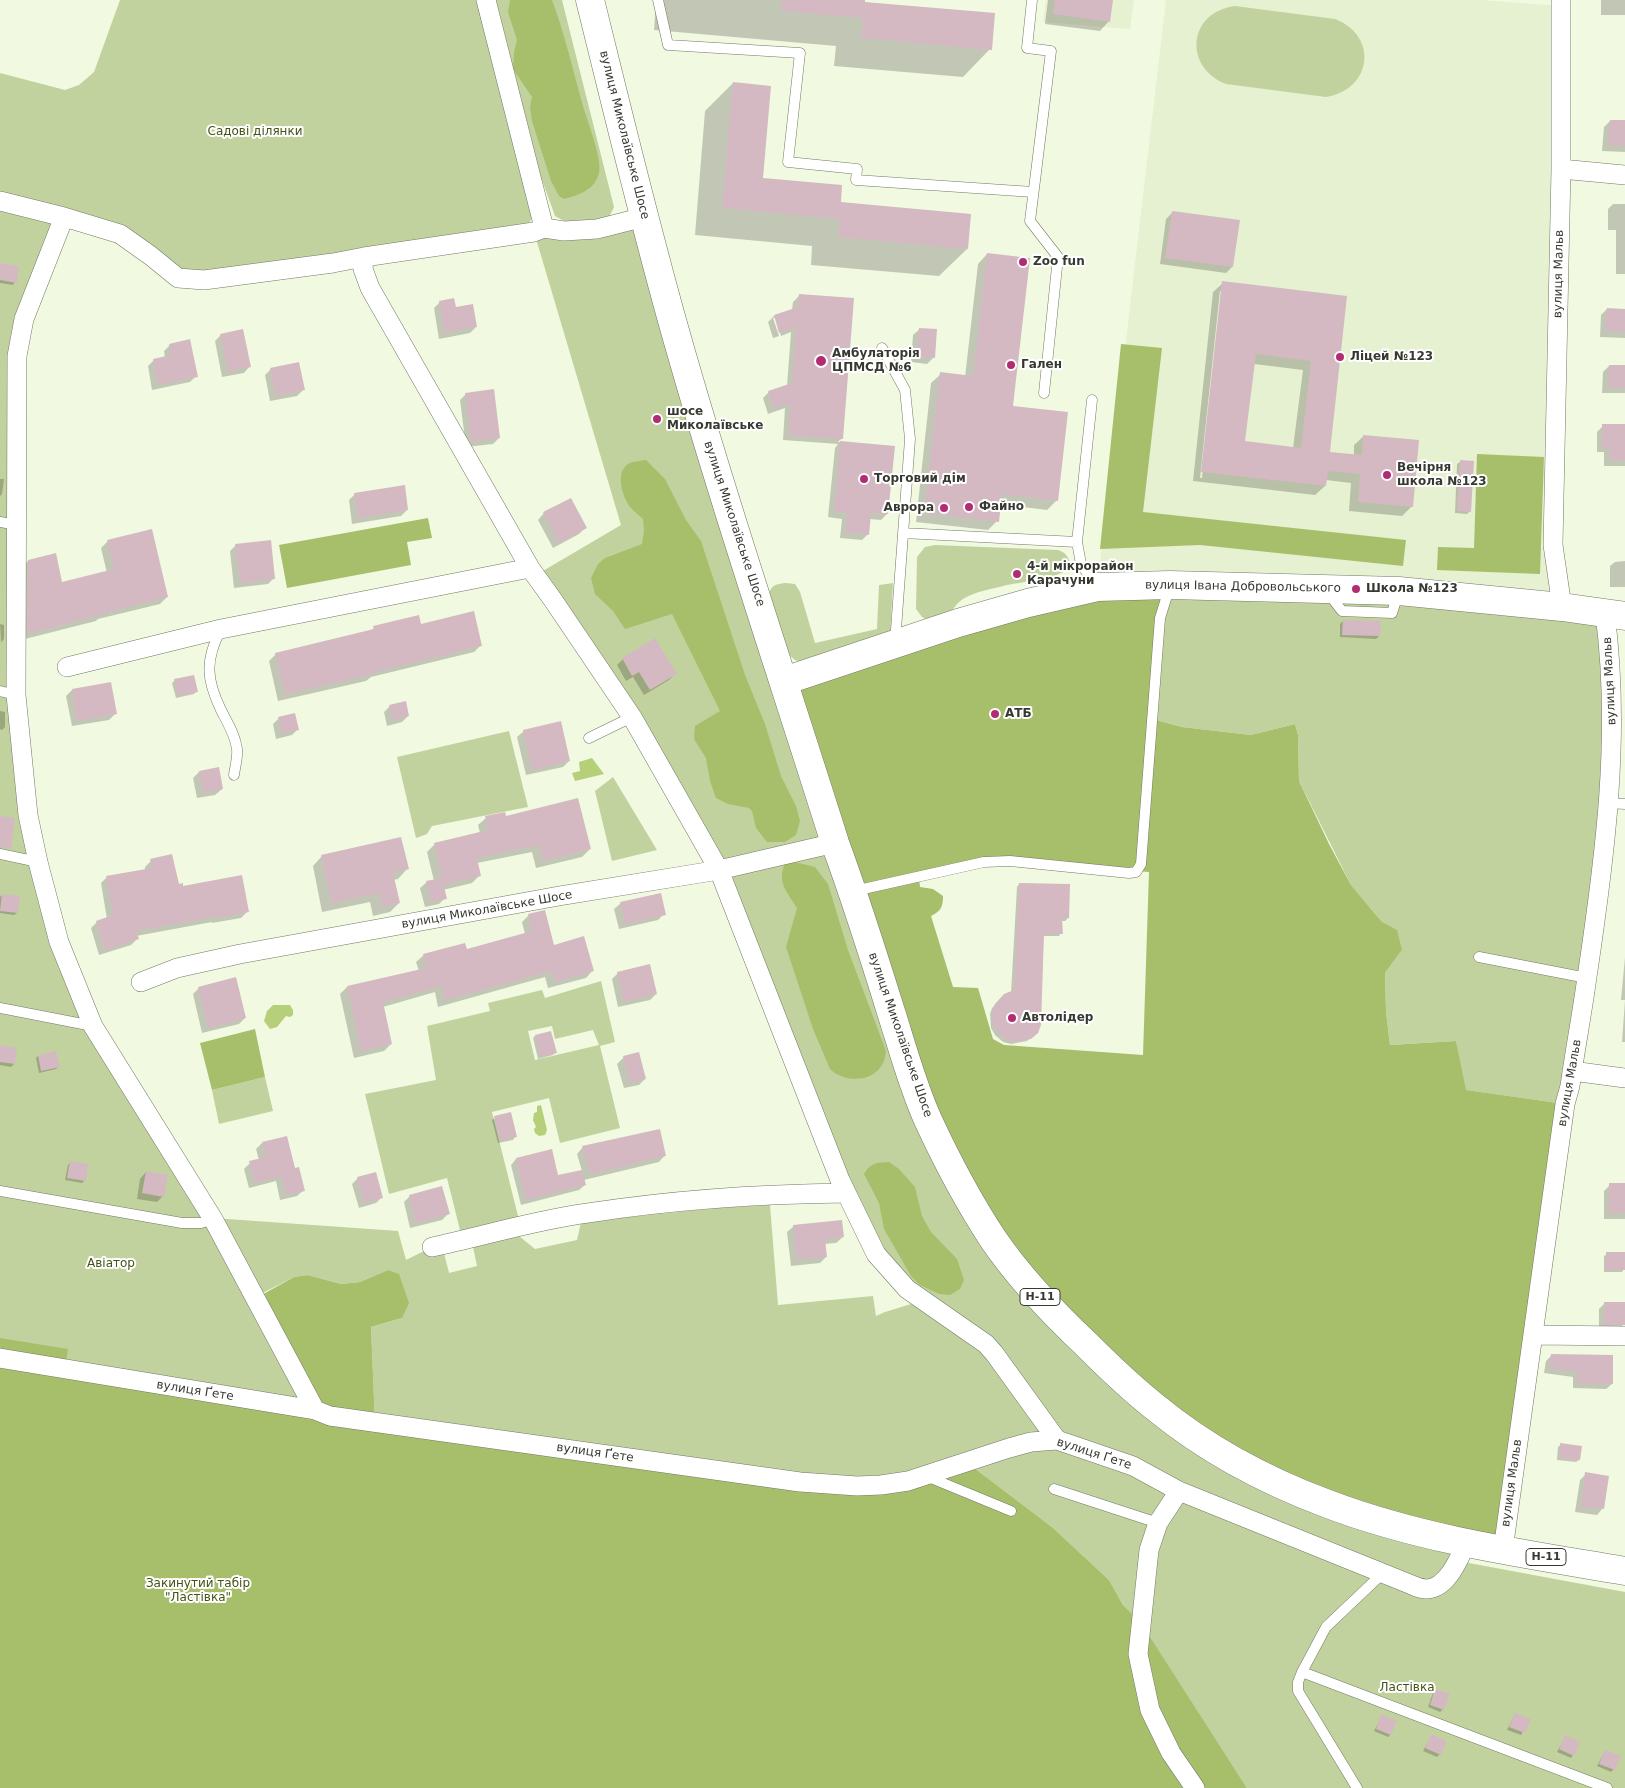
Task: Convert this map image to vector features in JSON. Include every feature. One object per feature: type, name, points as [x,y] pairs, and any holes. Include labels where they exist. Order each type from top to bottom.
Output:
[{"type":"main road","name":"вулиця Миколаївське Шосе","points":[[590,0],[644,217],[711,453],[911,1076],[927,1118],[962,1188],[994,1240],[1026,1282],[1068,1328],[1115,1373],[1156,1408],[1201,1441],[1271,1480],[1329,1505],[1411,1530],[1467,1542]]},
{"type":"main road","name":"вулиця Івана Добровольського","points":[[784,681],[895,643],[1028,603],[1097,587],[1170,585],[1399,591],[1562,607],[1615,615]]},
{"type":"main road","name":"Н-11","points":[[1467,1542],[1625,1571]]},
{"type":"street","points":[[486,0],[544,228]]},
{"type":"street","name":"вулиця Мальв","points":[[1561,0],[1561,169],[1553,545],[1562,607]]},
{"type":"street","points":[[1561,169],[1625,175]]},
{"type":"street","points":[[0,201],[64,217],[120,234],[178,278],[204,280],[333,263],[534,232],[544,228],[564,231],[596,229],[644,217]]},
{"type":"street","points":[[64,217],[24,319],[17,356],[9,523],[8,693],[28,816],[59,942],[93,1026],[213,1218],[315,1410]]},
{"type":"street","points":[[364,257],[363,269],[370,288],[530,568],[632,717],[719,870],[845,1193],[876,1254],[907,1289],[986,1344],[1057,1440]]},
{"type":"street","points":[[67,667],[221,630],[530,568]]},
{"type":"street","name":"вулиця Мальв","points":[[1503,1550],[1565,1104],[1616,804],[1610,658],[1615,615]]},
{"type":"street","name":"вулиця Миколаївське Шосе","points":[[141,982],[177,968],[240,954],[559,896],[719,870],[835,843]]},
{"type":"street","points":[[1572,1071],[1625,1078]]},
{"type":"street","points":[[432,1247],[527,1221],[588,1212],[775,1194],[845,1193]]},
{"type":"street","points":[[1534,1335],[1625,1336]]},
{"type":"street","name":"вулиця Ґете","points":[[0,1358],[315,1410],[330,1416],[800,1482],[881,1485],[925,1476],[965,1461],[1031,1442],[1057,1440],[1134,1466],[1179,1491],[1426,1589],[1436,1587],[1446,1579],[1467,1542]]},
{"type":"street","points":[[1179,1491],[1158,1523],[1149,1550],[1138,1654],[1150,1710],[1171,1753],[1195,1788]]},
{"type":"lane","points":[[658,0],[668,45],[800,53],[788,162],[857,169],[856,180],[1033,192]]},
{"type":"lane","points":[[1032,0],[1027,48],[1051,51],[1030,221],[1058,257],[1044,393]]},
{"type":"lane","points":[[882,348],[905,390],[910,439],[895,643]]},
{"type":"lane","points":[[1092,400],[1077,542],[1081,564],[1097,587]]},
{"type":"lane","points":[[903,533],[1077,542]]},
{"type":"lane","points":[[853,891],[984,862],[1010,861],[1129,873],[1136,872],[1141,864],[1160,618],[1170,585]]},
{"type":"lane","points":[[221,630],[212,646],[209,668],[212,689],[231,728],[237,749],[234,776]]},
{"type":"lane","points":[[589,738],[632,717]]},
{"type":"lane","points":[[0,854],[38,862]]},
{"type":"lane","points":[[1479,957],[1587,978]]},
{"type":"lane","points":[[0,1008],[93,1026]]},
{"type":"lane","points":[[0,1191],[182,1223],[201,1223],[213,1218]]},
{"type":"lane","points":[[925,1476],[1011,1511]]},
{"type":"lane","points":[[1054,1488],[1158,1523]]},
{"type":"lane","points":[[1357,1788],[1298,1691],[1298,1682],[1326,1627],[1383,1573]]},
{"type":"lane","points":[[1302,1672],[1607,1788]]},
{"type":"shaded area","points":[[1046,0],[1134,0],[1130,29],[1043,22]]},
{"type":"shaded area","name":"Ліцей №123","points":[[1166,0],[1481,0],[1561,6],[1562,607],[1097,587]]},
{"type":"shaded area","points":[[592,758],[604,774],[575,781],[572,773],[580,771],[579,762]]},
{"type":"shaded area","points":[[273,1005],[290,1005],[293,1015],[290,1017],[286,1016],[277,1027],[270,1029],[264,1021],[267,1011]]},
{"type":"shaded area","points":[[541,1105],[547,1130],[545,1135],[539,1136],[535,1133],[534,1129],[536,1127],[533,1120],[534,1113],[537,1112],[537,1106]]},
{"type":"green space","points":[[120,0],[477,0],[532,218],[524,226],[203,273],[181,272],[64,217],[17,356],[28,815],[93,1026],[213,1218],[398,1231],[406,1260],[432,1247],[442,1245],[449,1273],[477,1266],[473,1247],[519,1236],[535,1249],[577,1240],[581,1222],[716,1208],[770,1205],[778,1305],[873,1296],[876,1316],[921,1301],[876,1254],[719,870],[536,575],[621,525],[534,232],[644,217],[853,891],[1467,1542],[1458,1561],[1625,1592],[1625,1788],[1247,1788],[1141,1624],[1123,1605],[1109,1580],[1052,1527],[965,1461],[881,1485],[375,1423],[371,1327],[402,1318],[388,1270],[360,1282],[341,1284],[308,1275],[294,1277],[255,1297],[315,1410],[0,1358],[0,73],[65,90],[79,85],[94,72]]},
{"type":"green space","points":[[496,0],[562,0],[614,207],[609,217],[596,222],[568,223],[555,216],[541,177]]},
{"type":"green space","points":[[510,0],[552,0],[596,148],[600,167],[594,184],[586,191],[564,199],[559,196],[551,181],[532,121],[530,107],[532,97],[513,69],[517,40],[508,12]]},
{"type":"green space","points":[[1235,6],[1335,19],[1349,27],[1359,37],[1364,49],[1364,62],[1361,74],[1353,84],[1341,92],[1326,97],[1226,84],[1212,76],[1203,65],[1198,53],[1197,41],[1200,29],[1208,18],[1219,10]]},
{"type":"green space","points":[[1121,344],[1162,348],[1143,512],[1406,540],[1403,566],[1200,545],[1100,549]]},
{"type":"green space","points":[[1477,454],[1544,457],[1540,574],[1437,570],[1438,547],[1474,548]]},
{"type":"green space","points":[[646,460],[665,479],[686,520],[701,541],[745,675],[765,724],[781,776],[796,806],[800,821],[796,835],[785,842],[767,842],[756,828],[752,811],[749,808],[728,804],[716,798],[710,781],[706,758],[694,739],[695,726],[720,711],[672,614],[625,629],[613,611],[595,594],[591,578],[598,564],[605,558],[642,544],[643,519],[634,511],[625,498],[621,478],[625,467],[630,463]]},
{"type":"green space","points":[[428,518],[432,538],[407,542],[411,565],[287,588],[279,545]]},
{"type":"green space","points":[[935,545],[1058,550],[1067,557],[1070,567],[1066,571],[1051,577],[1007,585],[973,594],[961,601],[947,615],[928,620],[922,617],[916,609],[917,557],[925,547]]},
{"type":"green space","points":[[786,583],[795,584],[800,592],[815,643],[877,629],[879,585],[893,583],[890,638],[801,662],[795,660],[788,654],[769,593],[774,586]]},
{"type":"green space","points":[[1170,585],[1605,614],[1613,722],[1565,1104],[1465,1090],[1456,1041],[1390,1045],[1386,1012],[1385,973],[1402,950],[1382,922],[1351,885],[1299,781],[1298,735],[1295,724],[1251,735],[1182,727],[1152,719],[1160,618]]},
{"type":"green space","points":[[1170,585],[1160,618],[1152,719],[1182,727],[1251,735],[1295,724],[1298,735],[1299,781],[1329,844],[1351,885],[1382,922],[1397,930],[1402,950],[1385,973],[1386,1012],[1390,1045],[1456,1041],[1466,1090],[1565,1104],[1503,1550],[1329,1505],[1115,1373],[962,1188],[784,681],[895,643]],"holes":[[[1010,861],[1149,872],[1143,1055],[1004,1045],[993,1039],[978,988],[953,987],[931,916],[941,908],[943,896],[933,889],[920,887],[919,877]]]},
{"type":"green space","points":[[509,731],[528,807],[432,826],[427,834],[416,838],[397,757]]},
{"type":"green space","points":[[613,777],[657,850],[612,861],[595,791]]},
{"type":"green space","points":[[795,862],[815,867],[828,884],[848,950],[886,1051],[884,1062],[879,1070],[866,1077],[851,1079],[836,1074],[830,1069],[813,1029],[786,947],[797,908],[786,891],[782,876],[785,863]]},
{"type":"green space","points":[[601,981],[615,1042],[600,1046],[620,1128],[560,1143],[549,1098],[492,1112],[519,1220],[461,1234],[447,1178],[389,1194],[365,1094],[436,1080],[427,1026],[490,1011],[488,1003],[542,990],[545,998]],"holes":[[[552,1026],[555,1039],[593,1030],[599,1045],[535,1060],[528,1031]]]},
{"type":"green space","points":[[255,1029],[265,1077],[212,1090],[200,1043]]},
{"type":"green space","points":[[265,1077],[273,1111],[219,1124],[212,1090]]},
{"type":"green space","points":[[889,1162],[899,1169],[915,1187],[922,1216],[931,1232],[957,1259],[964,1280],[960,1289],[950,1295],[939,1294],[920,1285],[911,1276],[884,1229],[879,1203],[864,1174],[872,1165]]},
{"type":"green space","name":"Закинутий табір \"Ластівка\"","points":[[388,1270],[399,1274],[409,1303],[402,1318],[371,1327],[375,1423],[857,1486],[965,1461],[1052,1527],[1109,1580],[1123,1605],[1141,1623],[1247,1788],[0,1788],[0,1338],[68,1349],[65,1369],[314,1410],[258,1297],[294,1277],[308,1275],[341,1284],[360,1282]]},
{"type":"building","points":[[782,0],[865,0],[865,2],[995,13],[992,50],[861,38],[863,18],[781,11]]},
{"type":"building","points":[[1055,0],[1113,0],[1110,22],[1053,14]]},
{"type":"building","points":[[733,82],[771,86],[763,178],[842,185],[841,202],[971,214],[968,249],[838,237],[840,219],[722,208]]},
{"type":"building","points":[[1610,120],[1625,120],[1625,146],[1608,145]]},
{"type":"building","points":[[1172,211],[1240,220],[1233,267],[1165,258]]},
{"type":"building","points":[[987,253],[1030,258],[1013,406],[1068,412],[1058,501],[1002,494],[999,522],[924,513],[940,372],[973,376]]},
{"type":"building","points":[[0,263],[19,266],[17,283],[0,280]]},
{"type":"building","points":[[1222,281],[1347,296],[1330,452],[1362,455],[1363,435],[1419,440],[1413,507],[1358,502],[1360,474],[1328,471],[1326,486],[1201,472]],"holes":[[[1256,354],[1311,361],[1301,448],[1245,441]]]},
{"type":"building","name":"Амбулаторія ЦПМСД №6","points":[[799,294],[854,298],[843,439],[788,435],[791,403],[774,409],[768,391],[792,383],[796,327],[779,333],[774,315],[798,307]]},
{"type":"building","points":[[454,298],[456,307],[473,304],[477,327],[445,333],[439,301]]},
{"type":"building","points":[[1607,308],[1625,309],[1625,332],[1605,331]]},
{"type":"building","points":[[919,328],[937,329],[935,358],[917,357]]},
{"type":"building","points":[[243,329],[251,367],[228,372],[220,334]]},
{"type":"building","points":[[190,339],[198,377],[158,385],[153,359],[171,355],[169,344]]},
{"type":"building","points":[[299,362],[305,390],[276,396],[270,368]]},
{"type":"building","points":[[1609,365],[1625,365],[1625,388],[1608,388]]},
{"type":"building","points":[[494,389],[500,438],[471,442],[465,393]]},
{"type":"building","points":[[1602,424],[1625,424],[1625,460],[1610,460],[1609,447],[1602,447]]},
{"type":"building","name":"Торговий дім","points":[[840,441],[895,446],[888,514],[871,513],[869,535],[845,532],[847,513],[834,512]]},
{"type":"building","points":[[1460,460],[1474,461],[1471,512],[1457,511]]},
{"type":"building","points":[[405,485],[408,510],[358,518],[354,493]]},
{"type":"building","points":[[571,498],[587,528],[559,543],[543,512]]},
{"type":"building","points":[[152,529],[168,597],[27,634],[28,560],[56,553],[62,582],[114,569],[107,540]]},
{"type":"building","points":[[271,540],[275,579],[240,583],[235,544]]},
{"type":"building","points":[[474,611],[482,646],[374,672],[375,674],[285,694],[275,653],[374,629],[373,626],[419,615],[421,624]]},
{"type":"building","points":[[1343,620],[1381,621],[1380,636],[1342,635]]},
{"type":"building","points":[[655,638],[677,674],[650,690],[639,672],[632,676],[622,658]]},
{"type":"building","points":[[194,675],[198,692],[178,696],[174,679]]},
{"type":"building","points":[[111,682],[117,714],[77,721],[72,689]]},
{"type":"building","points":[[406,701],[409,716],[393,720],[389,705]]},
{"type":"building","points":[[295,713],[299,730],[282,734],[278,717]]},
{"type":"building","points":[[561,721],[570,761],[532,770],[523,730]]},
{"type":"building","points":[[219,767],[223,789],[203,793],[199,771]]},
{"type":"building","points":[[578,798],[591,849],[543,861],[539,845],[477,858],[481,876],[444,885],[434,843],[488,830],[485,816],[505,812],[506,816]]},
{"type":"building","points":[[0,816],[15,818],[11,849],[0,847]]},
{"type":"building","points":[[401,837],[409,869],[393,873],[400,903],[382,907],[379,893],[332,903],[321,855]]},
{"type":"building","points":[[172,854],[179,884],[183,883],[183,886],[242,875],[249,912],[136,931],[139,939],[105,950],[96,921],[113,915],[106,876],[152,868],[150,859]]},
{"type":"building","points":[[442,878],[447,899],[431,902],[426,881]]},
{"type":"building","points":[[1019,883],[1070,884],[1069,918],[1062,919],[1063,934],[1044,934],[1041,1025],[1038,1033],[1031,1039],[1014,1042],[1006,1040],[993,1025],[992,1010],[1004,994],[1014,990]]},
{"type":"building","points":[[661,893],[666,915],[625,924],[620,902]]},
{"type":"building","points":[[2,894],[20,896],[18,913],[0,911]]},
{"type":"building","points":[[545,910],[554,945],[584,936],[594,971],[556,982],[552,971],[445,1000],[442,986],[383,1002],[392,1044],[361,1051],[347,986],[426,968],[423,954],[465,943],[467,949],[532,931],[528,914]]},
{"type":"building","points":[[650,964],[657,994],[624,1002],[617,972]]},
{"type":"building","points":[[236,977],[246,1018],[208,1028],[198,987]]},
{"type":"building","points":[[551,1031],[557,1053],[540,1057],[535,1035]]},
{"type":"building","points":[[0,1045],[17,1048],[15,1064],[0,1062]]},
{"type":"building","points":[[56,1051],[60,1067],[41,1071],[38,1055]]},
{"type":"building","points":[[639,1052],[646,1079],[630,1083],[623,1056]]},
{"type":"building","points":[[511,1112],[517,1137],[500,1141],[494,1116]]},
{"type":"building","points":[[660,1129],[666,1156],[590,1174],[582,1146]]},
{"type":"building","points":[[287,1136],[295,1168],[299,1167],[305,1191],[286,1195],[282,1176],[255,1183],[249,1161],[266,1157],[262,1142]]},
{"type":"building","points":[[552,1149],[558,1175],[582,1170],[586,1185],[526,1200],[516,1158]]},
{"type":"building","points":[[70,1161],[88,1164],[86,1181],[67,1178]]},
{"type":"building","points":[[146,1171],[168,1175],[164,1197],[142,1193]]},
{"type":"building","points":[[376,1172],[383,1198],[364,1203],[357,1177]]},
{"type":"building","points":[[1609,1183],[1625,1183],[1625,1213],[1609,1213]]},
{"type":"building","points":[[442,1186],[450,1214],[416,1223],[409,1195]]},
{"type":"building","points":[[842,1220],[844,1237],[825,1239],[827,1257],[797,1260],[793,1225]]},
{"type":"building","points":[[1606,1252],[1625,1252],[1625,1270],[1606,1270]]},
{"type":"building","points":[[1604,1302],[1625,1302],[1625,1325],[1604,1325]]},
{"type":"building","points":[[1551,1354],[1613,1355],[1613,1384],[1577,1384],[1578,1372],[1549,1368]]},
{"type":"building","points":[[1560,1443],[1582,1446],[1580,1460],[1559,1458]]},
{"type":"building","points":[[1585,1472],[1609,1476],[1604,1509],[1581,1506]]},
{"type":"building","points":[[1435,1689],[1450,1694],[1444,1710],[1430,1705]]},
{"type":"building","points":[[1515,1713],[1531,1719],[1525,1733],[1509,1727]]},
{"type":"building","points":[[1381,1714],[1397,1721],[1391,1735],[1376,1729]]},
{"type":"building","points":[[1431,1734],[1447,1741],[1441,1755],[1425,1748]]},
{"type":"building","points":[[1565,1735],[1580,1742],[1574,1756],[1559,1749]]},
{"type":"building","points":[[1605,1750],[1621,1756],[1615,1770],[1599,1764]]},
{"type":"place","name":"Zoo fun","points":[[1023,262]]},
{"type":"place","name":"Ліцей №123","points":[[1340,357]]},
{"type":"place","name":"Амбулаторія ЦПМСД №6","points":[[821,361]]},
{"type":"place","name":"Гален","points":[[1011,365]]},
{"type":"place","name":"шосе Миколаївське","points":[[657,419]]},
{"type":"place","name":"Вечірня школа №123","points":[[1387,475]]},
{"type":"place","name":"Торговий дім","points":[[864,479]]},
{"type":"place","name":"Файно","points":[[969,507]]},
{"type":"place","name":"Аврора","points":[[944,508]]},
{"type":"place","name":"4-й мікрорайон Карачуни","points":[[1017,574]]},
{"type":"place","name":"Школа №123","points":[[1356,589]]},
{"type":"place","name":"АТБ","points":[[995,714]]},
{"type":"place","name":"Автолідер","points":[[1012,1018]]},
{"type":"park label","name":"Садові ділянки","points":[[255,132]]},
{"type":"park label","name":"Авіатор","points":[[111,1264]]},
{"type":"park label","name":"Ластівка","points":[[1407,1688]]}]
